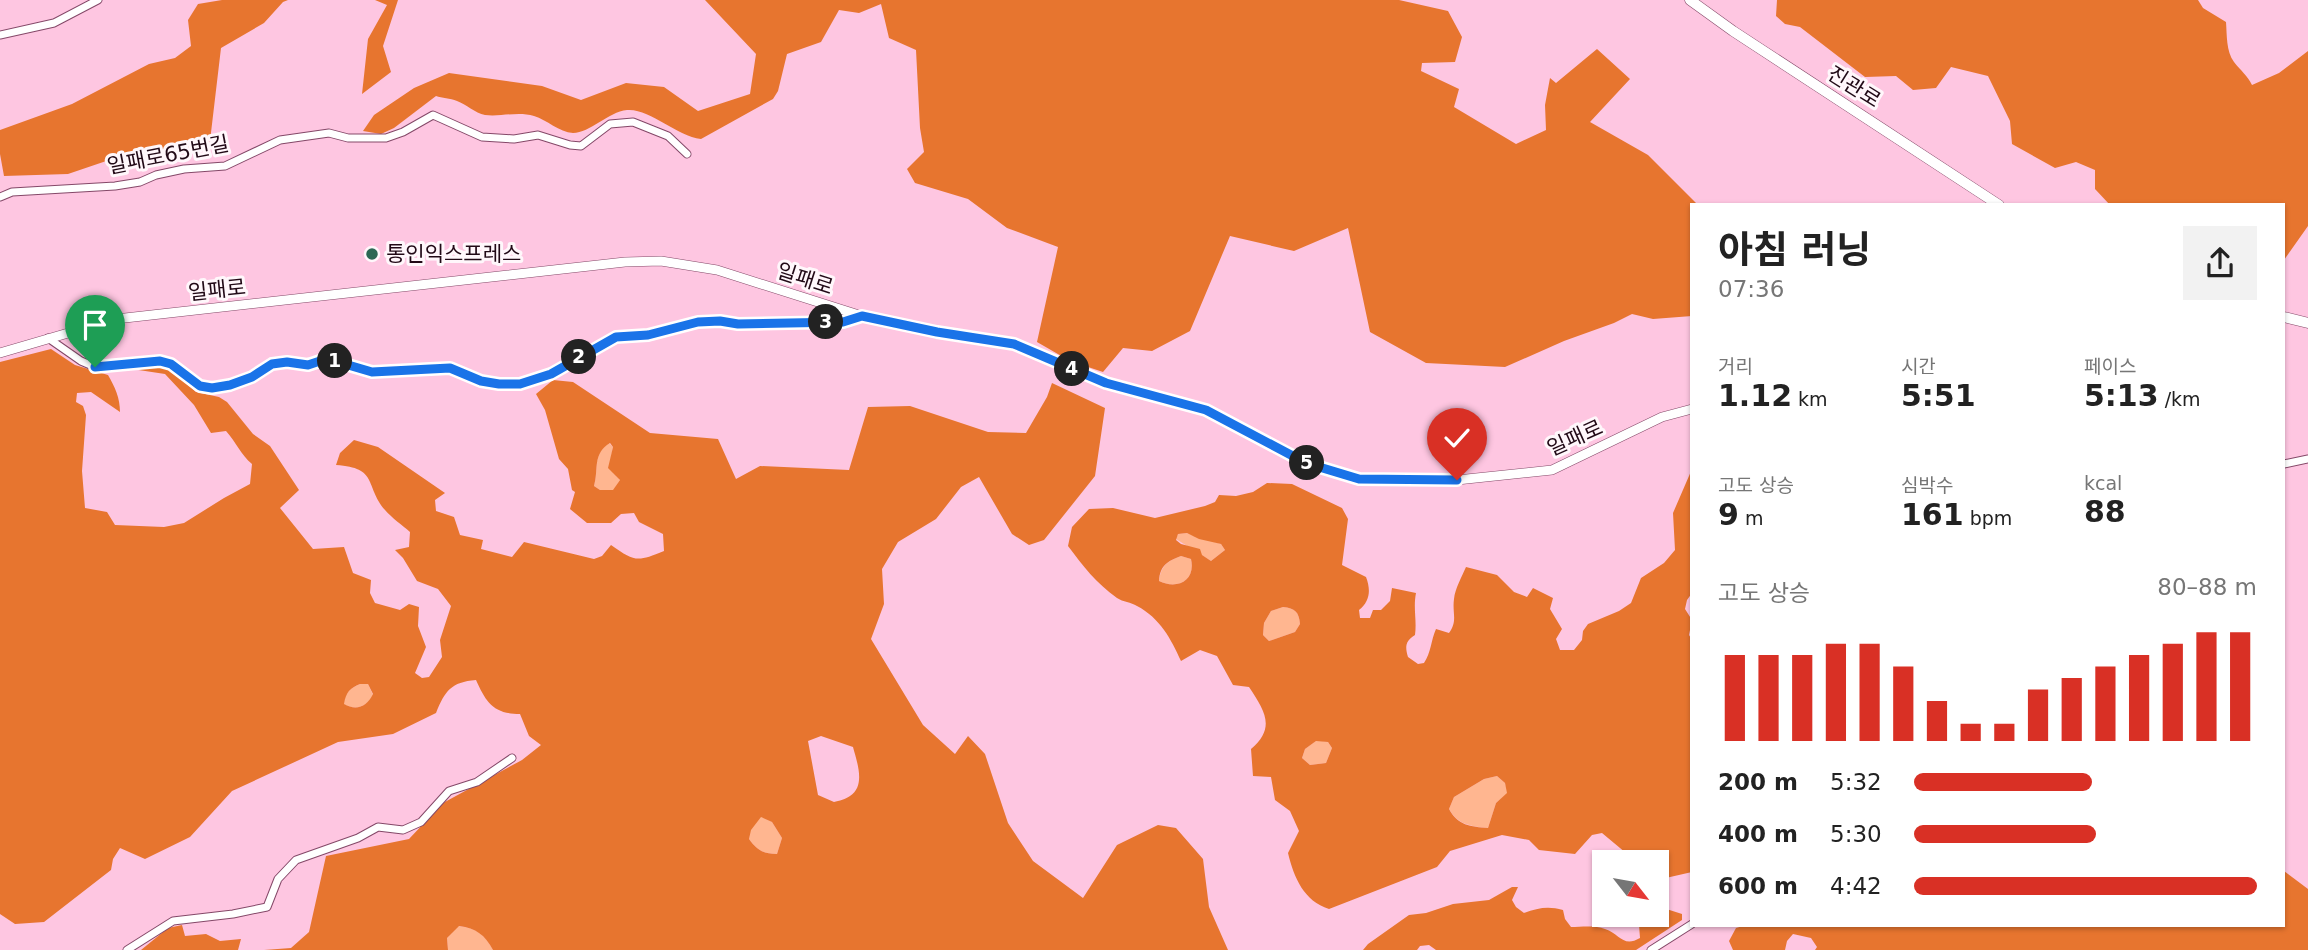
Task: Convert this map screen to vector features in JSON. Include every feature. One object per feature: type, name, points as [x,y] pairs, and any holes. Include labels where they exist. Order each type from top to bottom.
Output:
[{"type":"main road","name":"진관로","points":[[1690,0],[1996,203]]},
{"type":"main road","points":[[2285,317],[2308,323]]},
{"type":"street","points":[[0,35],[54,23],[97,0]]},
{"type":"street","name":"일패로65번길","points":[[0,197],[12,192],[115,186],[184,169],[225,166],[281,139],[330,134],[348,138],[386,138],[433,115],[482,137],[514,139],[538,135],[582,146],[610,124],[633,122],[668,136],[687,154]]},
{"type":"street","name":"일패로","points":[[0,353],[116,319],[625,262],[661,261],[717,270],[862,316],[937,332],[1014,344],[1106,383],[1206,410],[1306,463],[1359,479],[1457,480],[1552,470],[1662,417],[1690,410]]},
{"type":"street","points":[[48,338],[81,361],[95,367],[160,361],[171,364],[200,386],[212,388],[252,377],[272,364],[287,362],[308,365],[323,360],[372,372],[450,368],[481,381],[520,384],[551,374],[616,337],[648,335],[698,322],[843,322],[862,316]]},
{"type":"street","points":[[2285,464],[2308,459]]},
{"type":"street","points":[[127,950],[173,921],[267,907],[278,879],[296,860],[358,838],[378,827],[403,830],[421,822],[449,790],[477,782],[512,758]]},
{"type":"street","points":[[1651,950],[1690,925]]},
{"type":"shaded area","points":[[222,0],[288,0],[264,23],[221,48],[210,141],[146,163],[118,157],[68,174],[4,176],[0,130],[72,104],[149,64],[175,58],[191,46],[188,20],[198,4]]},
{"type":"shaded area","points":[[375,0],[398,0],[383,46],[391,72],[362,94],[368,39],[387,5]]},
{"type":"shaded area","points":[[705,0],[1399,0],[1448,11],[1462,37],[1455,62],[1422,63],[1421,71],[1459,89],[1454,107],[1516,144],[1546,130],[1545,105],[1550,78],[1556,83],[1597,49],[1630,79],[1590,122],[1648,155],[1696,203],[1690,203],[1690,316],[1653,319],[1632,314],[1505,367],[1426,363],[1370,332],[1348,228],[1294,251],[1230,236],[1190,331],[1152,351],[1123,348],[1103,372],[1070,361],[1037,342],[1058,247],[1007,228],[968,199],[915,183],[907,169],[924,152],[920,128],[916,50],[889,38],[881,4],[859,13],[839,10],[821,42],[787,54],[778,91],[773,99],[701,139],[636,111],[627,110],[613,114],[586,130],[573,133],[534,116],[485,115],[457,101],[436,96],[394,128],[381,134],[363,131],[374,115],[414,88],[449,73],[542,86],[581,100],[626,83],[664,87],[698,111],[750,94],[756,54]]},
{"type":"shaded area","points":[[1777,0],[2198,0],[2203,8],[2226,22],[2231,58],[2252,85],[2279,73],[2308,51],[2308,226],[2285,259],[2285,203],[2108,203],[2095,189],[2095,170],[2076,162],[2055,168],[2012,144],[2010,121],[1988,76],[1951,67],[1936,88],[1913,90],[1896,76],[1865,77],[1800,27],[1785,24],[1776,16]]},
{"type":"shaded area","points":[[51,349],[75,365],[108,375],[117,393],[120,412],[91,392],[77,393],[76,402],[83,406],[86,415],[82,471],[85,508],[107,512],[115,525],[164,527],[184,523],[250,484],[252,464],[226,431],[211,433],[194,405],[165,374],[132,369],[159,366],[170,369],[196,392],[219,397],[227,402],[253,434],[270,446],[299,490],[280,508],[313,549],[344,547],[353,573],[371,580],[370,593],[375,603],[400,610],[409,604],[419,607],[418,626],[426,647],[415,673],[422,678],[429,677],[442,657],[440,640],[451,606],[438,589],[417,581],[395,550],[409,547],[410,532],[385,510],[365,474],[350,467],[336,465],[340,453],[354,440],[378,447],[445,493],[435,500],[436,511],[454,517],[460,535],[483,540],[481,549],[512,557],[524,542],[594,559],[602,556],[611,545],[626,555],[642,558],[664,551],[663,534],[639,522],[634,513],[621,514],[611,523],[587,523],[570,509],[575,492],[572,490],[568,469],[559,459],[545,410],[536,394],[553,380],[573,382],[650,433],[718,439],[736,479],[760,466],[849,470],[868,407],[910,406],[988,432],[1026,433],[1052,383],[1105,408],[1095,476],[1044,540],[1029,545],[1012,534],[979,477],[961,487],[936,519],[898,542],[882,569],[884,604],[871,639],[923,725],[955,754],[968,736],[985,754],[1008,823],[1033,861],[1083,898],[1117,845],[1158,825],[1176,828],[1203,859],[1209,907],[1228,950],[493,950],[479,933],[459,926],[447,938],[448,950],[264,950],[291,948],[309,932],[326,856],[409,839],[443,803],[522,760],[541,745],[529,736],[520,714],[497,709],[483,695],[476,680],[460,683],[450,689],[436,713],[393,734],[338,742],[232,791],[190,837],[145,859],[120,848],[113,859],[111,870],[44,922],[15,924],[0,914],[0,362]],"holes":[[[610,443],[613,447],[608,468],[620,480],[613,490],[600,490],[594,486],[598,457]],[[360,684],[368,684],[373,694],[364,705],[348,706],[344,704],[351,689]],[[821,736],[853,747],[859,780],[855,792],[834,802],[818,795],[808,741]],[[761,817],[772,822],[782,838],[777,854],[761,851],[755,846],[749,839],[751,830]]]},
{"type":"shaded area","points":[[609,443],[613,447],[609,468],[620,480],[613,491],[600,490],[594,486],[598,457]]},
{"type":"shaded area","points":[[1690,474],[1690,596],[1685,609],[1690,617],[1690,872],[1670,877],[1670,850],[1622,850],[1602,833],[1592,835],[1575,854],[1539,850],[1529,840],[1502,835],[1450,851],[1437,867],[1329,909],[1307,894],[1293,871],[1288,853],[1299,831],[1290,811],[1275,800],[1271,777],[1253,776],[1251,749],[1259,741],[1266,726],[1260,704],[1249,687],[1233,685],[1217,656],[1200,650],[1181,661],[1169,637],[1158,623],[1145,611],[1109,592],[1090,574],[1068,546],[1072,527],[1089,509],[1113,508],[1155,518],[1205,506],[1215,502],[1219,495],[1236,496],[1253,492],[1267,483],[1292,484],[1342,508],[1348,519],[1342,565],[1366,577],[1369,586],[1367,599],[1359,610],[1360,618],[1370,618],[1373,610],[1381,610],[1390,601],[1392,588],[1416,593],[1415,635],[1406,647],[1408,657],[1418,664],[1424,663],[1436,629],[1449,633],[1452,629],[1455,595],[1466,567],[1497,575],[1514,592],[1527,597],[1533,588],[1553,598],[1550,609],[1562,629],[1556,639],[1560,650],[1574,650],[1582,640],[1583,631],[1588,624],[1631,603],[1641,578],[1664,563],[1675,550],[1673,513]],"holes":[[[1187,533],[1221,544],[1225,550],[1211,561],[1202,555],[1200,549],[1176,540],[1178,534]],[[1181,556],[1191,559],[1191,573],[1184,582],[1166,584],[1159,581],[1168,562]],[[1283,607],[1291,608],[1299,616],[1300,624],[1295,632],[1269,641],[1263,635],[1264,623],[1271,611]],[[1316,741],[1328,742],[1332,748],[1326,763],[1310,765],[1302,758],[1305,749]],[[1497,776],[1505,783],[1507,793],[1496,803],[1488,828],[1470,826],[1456,819],[1449,809],[1454,797],[1484,779]]]},
{"type":"shaded area","points":[[1187,533],[1221,544],[1225,550],[1211,561],[1176,539],[1178,534]]},
{"type":"shaded area","points":[[1181,556],[1191,559],[1192,567],[1188,578],[1178,584],[1159,581],[1161,571],[1166,565]]},
{"type":"shaded area","points":[[1283,607],[1296,611],[1300,624],[1295,632],[1269,641],[1263,635],[1264,623],[1271,611]]},
{"type":"shaded area","points":[[360,684],[368,684],[373,695],[371,699],[357,707],[343,704],[349,691]]},
{"type":"shaded area","points":[[1317,740],[1328,742],[1332,748],[1326,763],[1310,765],[1302,758],[1305,749]]},
{"type":"shaded area","points":[[1497,776],[1505,783],[1508,793],[1496,803],[1488,828],[1470,825],[1456,818],[1449,809],[1454,797],[1484,779]]},
{"type":"shaded area","points":[[761,816],[772,822],[782,838],[777,854],[761,851],[749,839],[750,830]]},
{"type":"shaded area","points":[[2285,872],[2308,889],[2308,950],[1815,950],[1817,947],[1811,938],[1793,934],[1787,941],[1785,950],[1733,950],[1729,941],[1736,928],[2285,927]]},
{"type":"shaded area","points":[[1512,887],[1518,887],[1512,900],[1524,913],[1543,908],[1563,910],[1571,927],[1601,928],[1629,942],[1640,938],[1639,928],[1670,928],[1636,950],[1436,950],[1429,945],[1420,946],[1417,950],[1363,950],[1409,915],[1426,913],[1453,904],[1489,900]]},
{"type":"shaded area","points":[[1670,910],[1682,914],[1682,920],[1670,928]]},
{"type":"shaded area","points":[[182,925],[185,936],[206,934],[220,941],[241,939],[238,950],[141,950],[168,928]]},
{"type":"shaded area","points":[[458,926],[479,933],[493,950],[448,950],[447,938]]},
{"type":"place","name":"통인익스프레스","points":[[372,254]]},
{"type":"route","points":[[95,367],[160,361],[171,364],[200,386],[212,388],[252,377],[272,364],[287,362],[308,365],[323,360],[372,372],[450,368],[481,381],[520,384],[551,374],[616,337],[648,335],[698,322],[843,322],[862,316],[937,332],[1014,344],[1106,383],[1206,410],[1306,463],[1359,479],[1457,480]]}]
